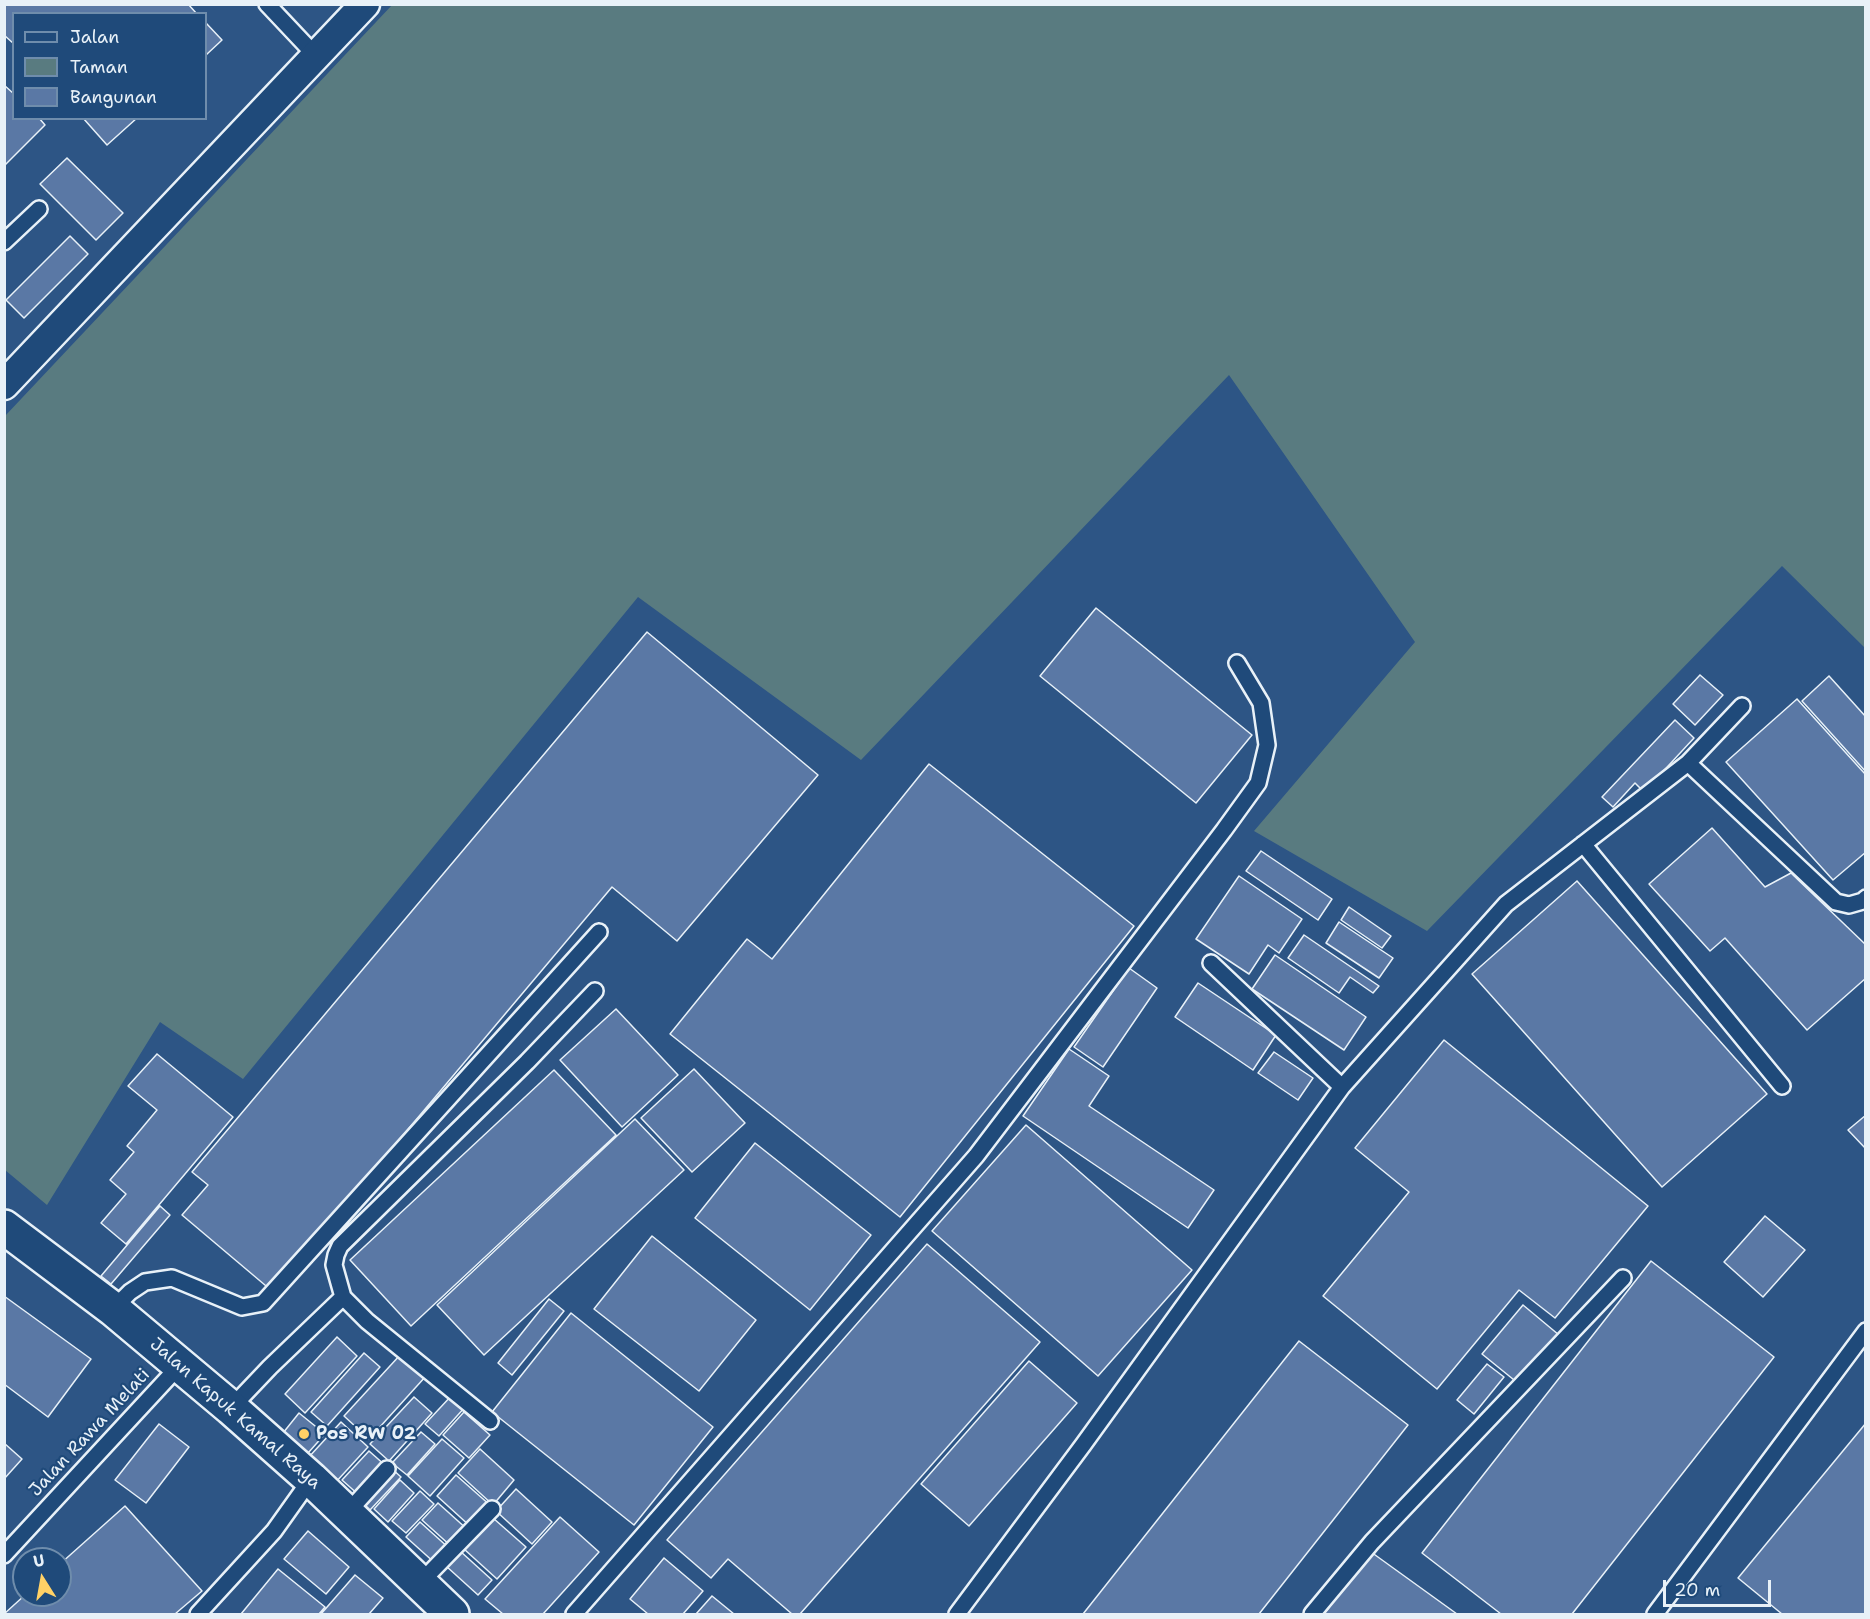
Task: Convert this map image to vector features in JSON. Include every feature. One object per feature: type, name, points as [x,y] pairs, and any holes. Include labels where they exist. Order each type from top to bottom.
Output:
[{"type":"main road","name":"Jalan Kapuk Kamal Raya","points":[[4,1227],[113,1309],[231,1408],[312,1479],[452,1614]]},
{"type":"street","points":[[5,384],[365,4]]},
{"type":"lane","points":[[267,4],[316,56]]},
{"type":"lane","points":[[4,242],[39,209]]},
{"type":"lane","points":[[574,1614],[976,1156],[1258,783],[1267,745],[1261,703],[1237,663]]},
{"type":"lane","points":[[957,1614],[1090,1436],[1342,1087],[1506,904],[1688,763],[1742,706]]},
{"type":"lane","points":[[1688,763],[1836,902],[1850,905],[1866,898]]},
{"type":"lane","points":[[1583,844],[1782,1086]]},
{"type":"lane","points":[[113,1309],[130,1292],[145,1282],[172,1278],[242,1307],[263,1303],[599,932]]},
{"type":"lane","points":[[1211,963],[1342,1087]]},
{"type":"lane","points":[[490,1421],[367,1321],[343,1297],[334,1265],[336,1255],[340,1246],[595,991]]},
{"type":"lane","points":[[1312,1614],[1372,1542],[1623,1278]]},
{"type":"lane","points":[[231,1408],[343,1297]]},
{"type":"lane","points":[[1656,1614],[1866,1332]]},
{"type":"lane","name":"Jalan Rawa Melati","points":[[4,1554],[180,1365]]},
{"type":"lane","points":[[347,1513],[387,1469]]},
{"type":"lane","points":[[198,1614],[274,1531],[312,1479]]},
{"type":"lane","points":[[420,1583],[492,1509]]},
{"type":"green space","points":[[393,4],[1865,5],[1865,648],[1782,566],[1427,931],[1254,831],[1415,642],[1229,375],[861,760],[638,597],[243,1079],[160,1022],[47,1205],[5,1170],[5,416]]},
{"type":"building","points":[[4,4],[188,4],[195,12],[12,12],[12,42],[4,35]]},
{"type":"building","points":[[207,24],[222,40],[207,54]]},
{"type":"building","points":[[4,85],[12,92],[12,120],[41,120],[45,125],[4,166]]},
{"type":"building","points":[[85,120],[135,120],[107,145]]},
{"type":"building","points":[[67,158],[123,213],[96,240],[40,184]]},
{"type":"building","points":[[70,236],[88,254],[24,318],[6,300]]},
{"type":"building","points":[[1096,608],[1252,735],[1196,803],[1040,676]]},
{"type":"building","points":[[647,632],[818,775],[677,941],[612,887],[272,1291],[182,1215],[208,1185],[192,1172]]},
{"type":"building","points":[[1700,675],[1723,695],[1695,725],[1673,704]]},
{"type":"building","points":[[1829,676],[1866,717],[1866,772],[1802,701]]},
{"type":"building","points":[[1797,699],[1866,775],[1866,852],[1833,880],[1726,762]]},
{"type":"building","points":[[1675,720],[1694,738],[1644,792],[1635,783],[1613,807],[1602,797]]},
{"type":"building","points":[[929,764],[1134,926],[900,1217],[670,1034],[747,939],[772,959]]},
{"type":"building","points":[[1712,828],[1765,887],[1791,873],[1866,945],[1866,978],[1807,1030],[1725,938],[1710,951],[1649,884]]},
{"type":"building","points":[[1261,851],[1332,899],[1318,920],[1246,871]]},
{"type":"building","points":[[1239,876],[1302,919],[1279,953],[1268,945],[1249,974],[1196,939]]},
{"type":"building","points":[[1577,881],[1767,1094],[1662,1187],[1472,974]]},
{"type":"building","points":[[1349,907],[1391,936],[1382,948],[1341,920]]},
{"type":"building","points":[[1339,922],[1393,958],[1379,978],[1326,943]]},
{"type":"building","points":[[1304,935],[1379,986],[1373,993],[1350,977],[1339,993],[1288,958]]},
{"type":"building","points":[[1275,955],[1366,1017],[1344,1050],[1252,989]]},
{"type":"building","points":[[1129,968],[1157,988],[1103,1067],[1074,1047]]},
{"type":"building","points":[[1198,983],[1276,1035],[1253,1070],[1175,1017]]},
{"type":"building","points":[[616,1009],[678,1075],[622,1127],[560,1060]]},
{"type":"building","points":[[1444,1040],[1648,1206],[1555,1318],[1519,1290],[1437,1389],[1323,1296],[1409,1192],[1355,1148]]},
{"type":"building","points":[[1069,1049],[1109,1076],[1089,1106],[1214,1190],[1188,1228],[1023,1116]]},
{"type":"building","points":[[1274,1052],[1313,1078],[1298,1100],[1258,1073]]},
{"type":"building","points":[[157,1054],[233,1117],[126,1244],[101,1223],[126,1194],[110,1180],[134,1152],[127,1146],[157,1110],[128,1086]]},
{"type":"building","points":[[694,1069],[745,1123],[692,1172],[641,1118]]},
{"type":"building","points":[[554,1070],[616,1135],[411,1326],[350,1260]]},
{"type":"building","points":[[1866,1115],[1866,1149],[1848,1130]]},
{"type":"building","points":[[635,1119],[684,1170],[484,1355],[437,1305]]},
{"type":"building","points":[[1026,1125],[1192,1270],[1098,1376],[932,1231]]},
{"type":"building","points":[[755,1143],[871,1235],[810,1310],[695,1218]]},
{"type":"building","points":[[160,1206],[170,1215],[111,1284],[101,1276]]},
{"type":"building","points":[[1765,1216],[1805,1250],[1763,1297],[1724,1262]]},
{"type":"building","points":[[652,1236],[756,1320],[699,1391],[594,1309]]},
{"type":"building","points":[[927,1244],[1040,1342],[800,1614],[792,1614],[728,1559],[711,1578],[667,1540]]},
{"type":"building","points":[[1651,1261],[1774,1357],[1572,1614],[1501,1614],[1422,1553]]},
{"type":"building","points":[[4,1296],[91,1359],[48,1417],[4,1384]]},
{"type":"building","points":[[549,1299],[564,1311],[512,1375],[498,1363]]},
{"type":"building","points":[[1523,1305],[1559,1335],[1519,1384],[1482,1354]]},
{"type":"building","points":[[571,1313],[713,1427],[634,1525],[492,1412]]},
{"type":"building","points":[[337,1337],[357,1356],[305,1413],[285,1394]]},
{"type":"building","points":[[1299,1341],[1408,1425],[1259,1614],[1083,1614]]},
{"type":"building","points":[[364,1353],[380,1367],[327,1426],[311,1412]]},
{"type":"building","points":[[401,1354],[426,1376],[369,1439],[344,1416]]},
{"type":"building","points":[[1029,1361],[1077,1403],[969,1526],[921,1484]]},
{"type":"building","points":[[1487,1364],[1504,1377],[1474,1414],[1457,1400]]},
{"type":"building","points":[[453,1394],[466,1406],[439,1436],[425,1424]]},
{"type":"building","points":[[414,1397],[432,1413],[389,1461],[370,1444]]},
{"type":"building","points":[[464,1412],[490,1435],[469,1458],[443,1435]]},
{"type":"building","name":"Pos RW 02","points":[[299,1413],[325,1434],[308,1453],[283,1433]]},
{"type":"building","points":[[341,1422],[368,1447],[335,1483],[308,1458]]},
{"type":"building","points":[[1866,1423],[1866,1614],[1782,1614],[1738,1578]]},
{"type":"building","points":[[159,1424],[189,1447],[146,1503],[115,1480]]},
{"type":"building","points":[[421,1432],[435,1444],[407,1475],[392,1463]]},
{"type":"building","points":[[442,1439],[464,1458],[430,1496],[408,1476]]},
{"type":"building","points":[[4,1443],[22,1459],[4,1479]]},
{"type":"building","points":[[480,1449],[514,1480],[493,1505],[458,1473]]},
{"type":"building","points":[[369,1451],[386,1466],[360,1496],[342,1480]]},
{"type":"building","points":[[391,1468],[401,1477],[370,1510],[361,1501]]},
{"type":"building","points":[[456,1475],[491,1506],[471,1527],[437,1496]]},
{"type":"building","points":[[400,1480],[414,1493],[388,1522],[374,1509]]},
{"type":"building","points":[[516,1489],[552,1522],[532,1544],[496,1511]]},
{"type":"building","points":[[420,1491],[434,1504],[406,1533],[392,1521]]},
{"type":"building","points":[[438,1503],[468,1530],[452,1547],[422,1520]]},
{"type":"building","points":[[125,1506],[202,1591],[175,1614],[4,1614],[12,1607],[72,1607],[72,1553]]},
{"type":"building","points":[[560,1517],[599,1552],[543,1614],[503,1614],[485,1599]]},
{"type":"building","points":[[493,1518],[526,1547],[497,1579],[464,1549]]},
{"type":"building","points":[[420,1522],[450,1549],[436,1564],[406,1537]]},
{"type":"building","points":[[308,1531],[349,1567],[326,1594],[284,1559]]},
{"type":"building","points":[[460,1551],[492,1580],[478,1595],[446,1566]]},
{"type":"building","points":[[1371,1552],[1457,1614],[1324,1614]]},
{"type":"building","points":[[664,1558],[703,1591],[683,1614],[648,1614],[630,1599]]},
{"type":"building","points":[[278,1569],[325,1607],[319,1614],[241,1614]]},
{"type":"building","points":[[355,1575],[383,1598],[369,1614],[321,1614]]},
{"type":"building","points":[[712,1596],[734,1614],[696,1614]]},
{"type":"place","name":"Pos RW 02","points":[[304,1434]]}]
